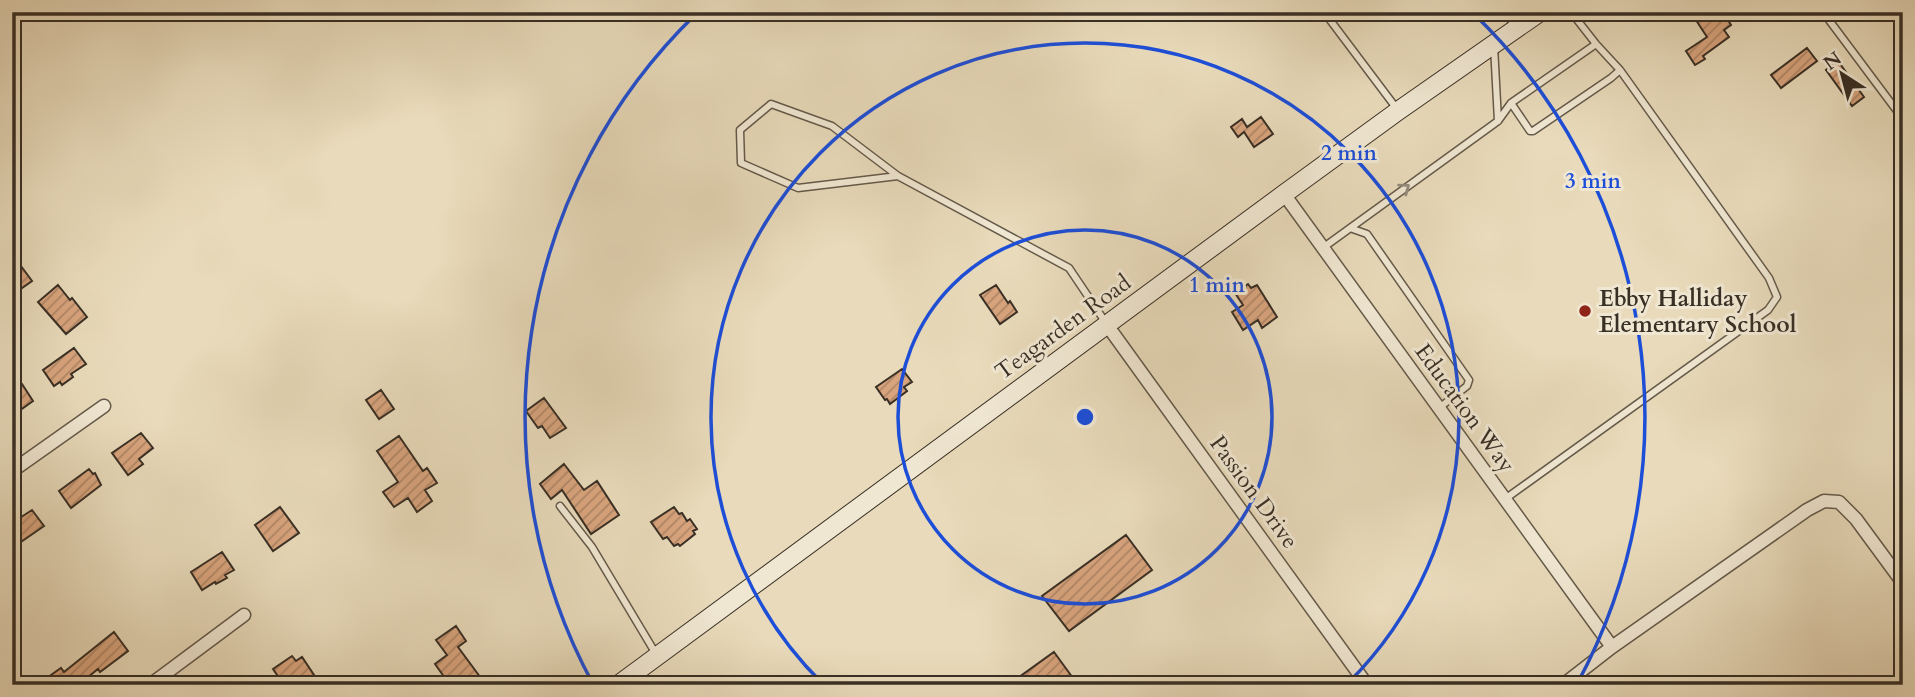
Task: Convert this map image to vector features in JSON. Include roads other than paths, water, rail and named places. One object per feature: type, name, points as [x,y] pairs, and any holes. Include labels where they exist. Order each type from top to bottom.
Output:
[{"type":"street","name":"Teagarden Road","points":[[618,685],[1284,194],[1494,44],[1514,19],[1540,12]]},
{"type":"street","name":"Education Way","points":[[1284,194],[1612,648]]},
{"type":"street","name":"Passion Drive","points":[[1107,325],[1367,685]]},
{"type":"street","points":[[12,471],[104,406]]},
{"type":"street","points":[[1563,685],[1807,510],[1824,501],[1839,502],[1856,519],[1903,583]]},
{"type":"street","points":[[150,685],[244,615]]},
{"type":"lane","points":[[1324,12],[1398,111]]},
{"type":"lane","points":[[1505,499],[1768,310],[1777,297],[1769,278],[1620,70],[1571,12]]},
{"type":"lane","points":[[1823,12],[1903,119]]},
{"type":"lane","points":[[1494,44],[1498,121]]},
{"type":"lane","points":[[1323,248],[1498,121],[1511,103],[1596,44]]},
{"type":"lane","points":[[1511,103],[1530,131],[1533,131],[1620,70]]},
{"type":"lane","points":[[898,176],[798,188],[741,163],[740,130],[771,104],[832,126],[898,176],[1069,268],[1107,325]]},
{"type":"lane","points":[[1350,228],[1367,234],[1469,380],[1467,386],[1439,408]]},
{"type":"lane","points":[[560,506],[592,547],[657,656]]},
{"type":"place","name":"Ebby Halliday Elementary School","points":[[1585,311]]}]
